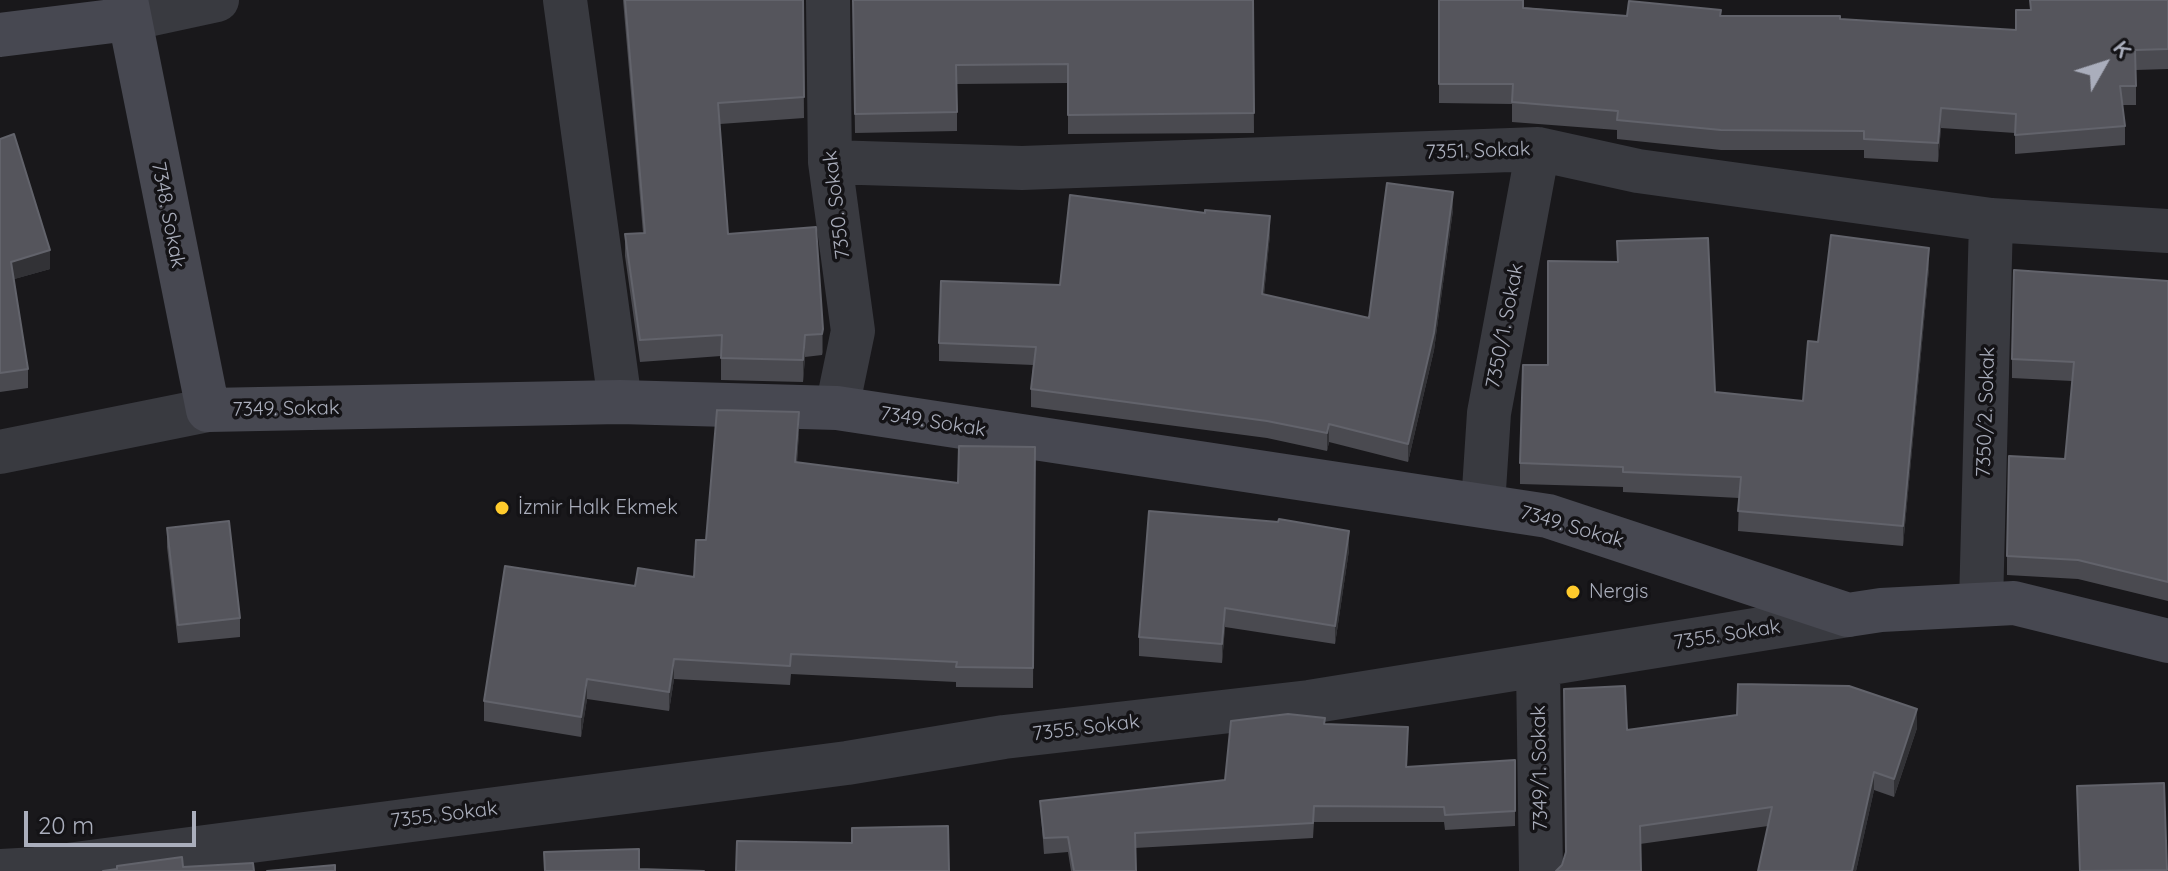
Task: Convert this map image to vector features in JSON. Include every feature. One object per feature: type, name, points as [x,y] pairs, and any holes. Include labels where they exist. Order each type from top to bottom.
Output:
[{"type":"street","points":[[0,35],[128,10],[217,0]]},
{"type":"street","points":[[565,0],[620,402]]},
{"type":"street","name":"7350. Sokak","points":[[828,0],[830,162],[853,331],[837,408]]},
{"type":"street","name":"7348. Sokak","points":[[128,10],[208,410]]},
{"type":"street","name":"7351. Sokak","points":[[830,162],[1022,168],[1538,149],[1638,171],[1991,220],[2168,231]]},
{"type":"street","name":"7350/1. Sokak","points":[[1483,505],[1489,413],[1538,149]]},
{"type":"street","name":"7350/2. Sokak","points":[[1981,604],[1991,220]]},
{"type":"street","name":"7349. Sokak","points":[[0,452],[208,410],[620,402],[837,408],[1548,516],[1848,615]]},
{"type":"street","name":"7355. Sokak","points":[[0,871],[37,869],[847,763],[1004,737],[1309,702],[1881,610],[2014,603],[2168,641]]},
{"type":"street","name":"7349/1. Sokak","points":[[1538,666],[1541,871]]},
{"type":"building","points":[[625,0],[803,0],[804,97],[718,103],[728,234],[816,227],[823,329],[822,334],[805,335],[803,360],[721,358],[722,335],[640,340],[625,234],[645,233]]},
{"type":"building","points":[[853,0],[1253,0],[1254,113],[1068,115],[1068,64],[956,65],[957,112],[855,114]]},
{"type":"building","points":[[1439,0],[1523,0],[1523,8],[1627,16],[1629,1],[1721,10],[1720,16],[1840,16],[1840,19],[2016,30],[2016,10],[2031,10],[2030,0],[2168,0],[2168,49],[2135,50],[2136,86],[2120,86],[2125,126],[2015,135],[2016,114],[1941,108],[1938,143],[1864,139],[1864,131],[1721,130],[1617,120],[1618,111],[1512,102],[1513,84],[1439,84]]},
{"type":"building","points":[[14,134],[50,250],[11,262],[28,369],[0,373],[0,139]]},
{"type":"building","points":[[1387,183],[1453,192],[1434,333],[1408,444],[1329,424],[1327,433],[1267,421],[1031,389],[1036,347],[939,343],[941,281],[1060,285],[1070,195],[1205,213],[1205,210],[1270,216],[1262,294],[1369,318]]},
{"type":"building","points":[[1831,235],[1929,248],[1903,526],[1738,511],[1741,477],[1623,472],[1623,467],[1520,463],[1523,365],[1548,365],[1548,261],[1618,262],[1617,241],[1708,238],[1715,392],[1803,401],[1808,341],[1818,342]]},
{"type":"building","points":[[2014,270],[2168,281],[2168,582],[2078,560],[2007,556],[2009,456],[2065,459],[2074,362],[2012,359]]},
{"type":"building","points":[[717,410],[799,412],[795,462],[958,483],[959,446],[1035,447],[1033,668],[956,667],[957,662],[791,654],[790,666],[674,659],[669,692],[587,679],[581,717],[484,701],[505,566],[635,586],[638,568],[694,577],[696,540],[706,540]]},
{"type":"building","points":[[1149,511],[1278,522],[1279,519],[1349,531],[1335,626],[1225,608],[1222,644],[1139,637]]},
{"type":"building","points":[[229,521],[240,618],[178,625],[167,528]]},
{"type":"building","points":[[1738,684],[1849,686],[1917,709],[1894,779],[1874,772],[1852,871],[1758,871],[1772,807],[1640,826],[1641,871],[1556,871],[1562,865],[1566,852],[1564,689],[1625,686],[1627,730],[1737,715]]},
{"type":"building","points":[[1288,714],[1325,718],[1324,724],[1408,727],[1406,767],[1515,760],[1515,811],[1445,815],[1444,807],[1314,806],[1313,823],[1135,833],[1136,871],[1074,871],[1068,837],[1044,838],[1040,801],[1225,780],[1231,721]]},
{"type":"building","points":[[2164,783],[2167,870],[2080,871],[2077,786]]},
{"type":"building","points":[[948,826],[949,871],[736,871],[737,841],[852,843],[852,828]]},
{"type":"building","points":[[639,849],[639,869],[704,871],[545,871],[544,852]]},
{"type":"building","points":[[182,857],[183,867],[253,863],[254,871],[103,871],[117,869],[117,866]]},
{"type":"building","points":[[335,865],[335,871],[267,871]]},
{"type":"place","name":"İzmir Halk Ekmek","points":[[502,508]]},
{"type":"place","name":"Nergis","points":[[1573,592]]}]
